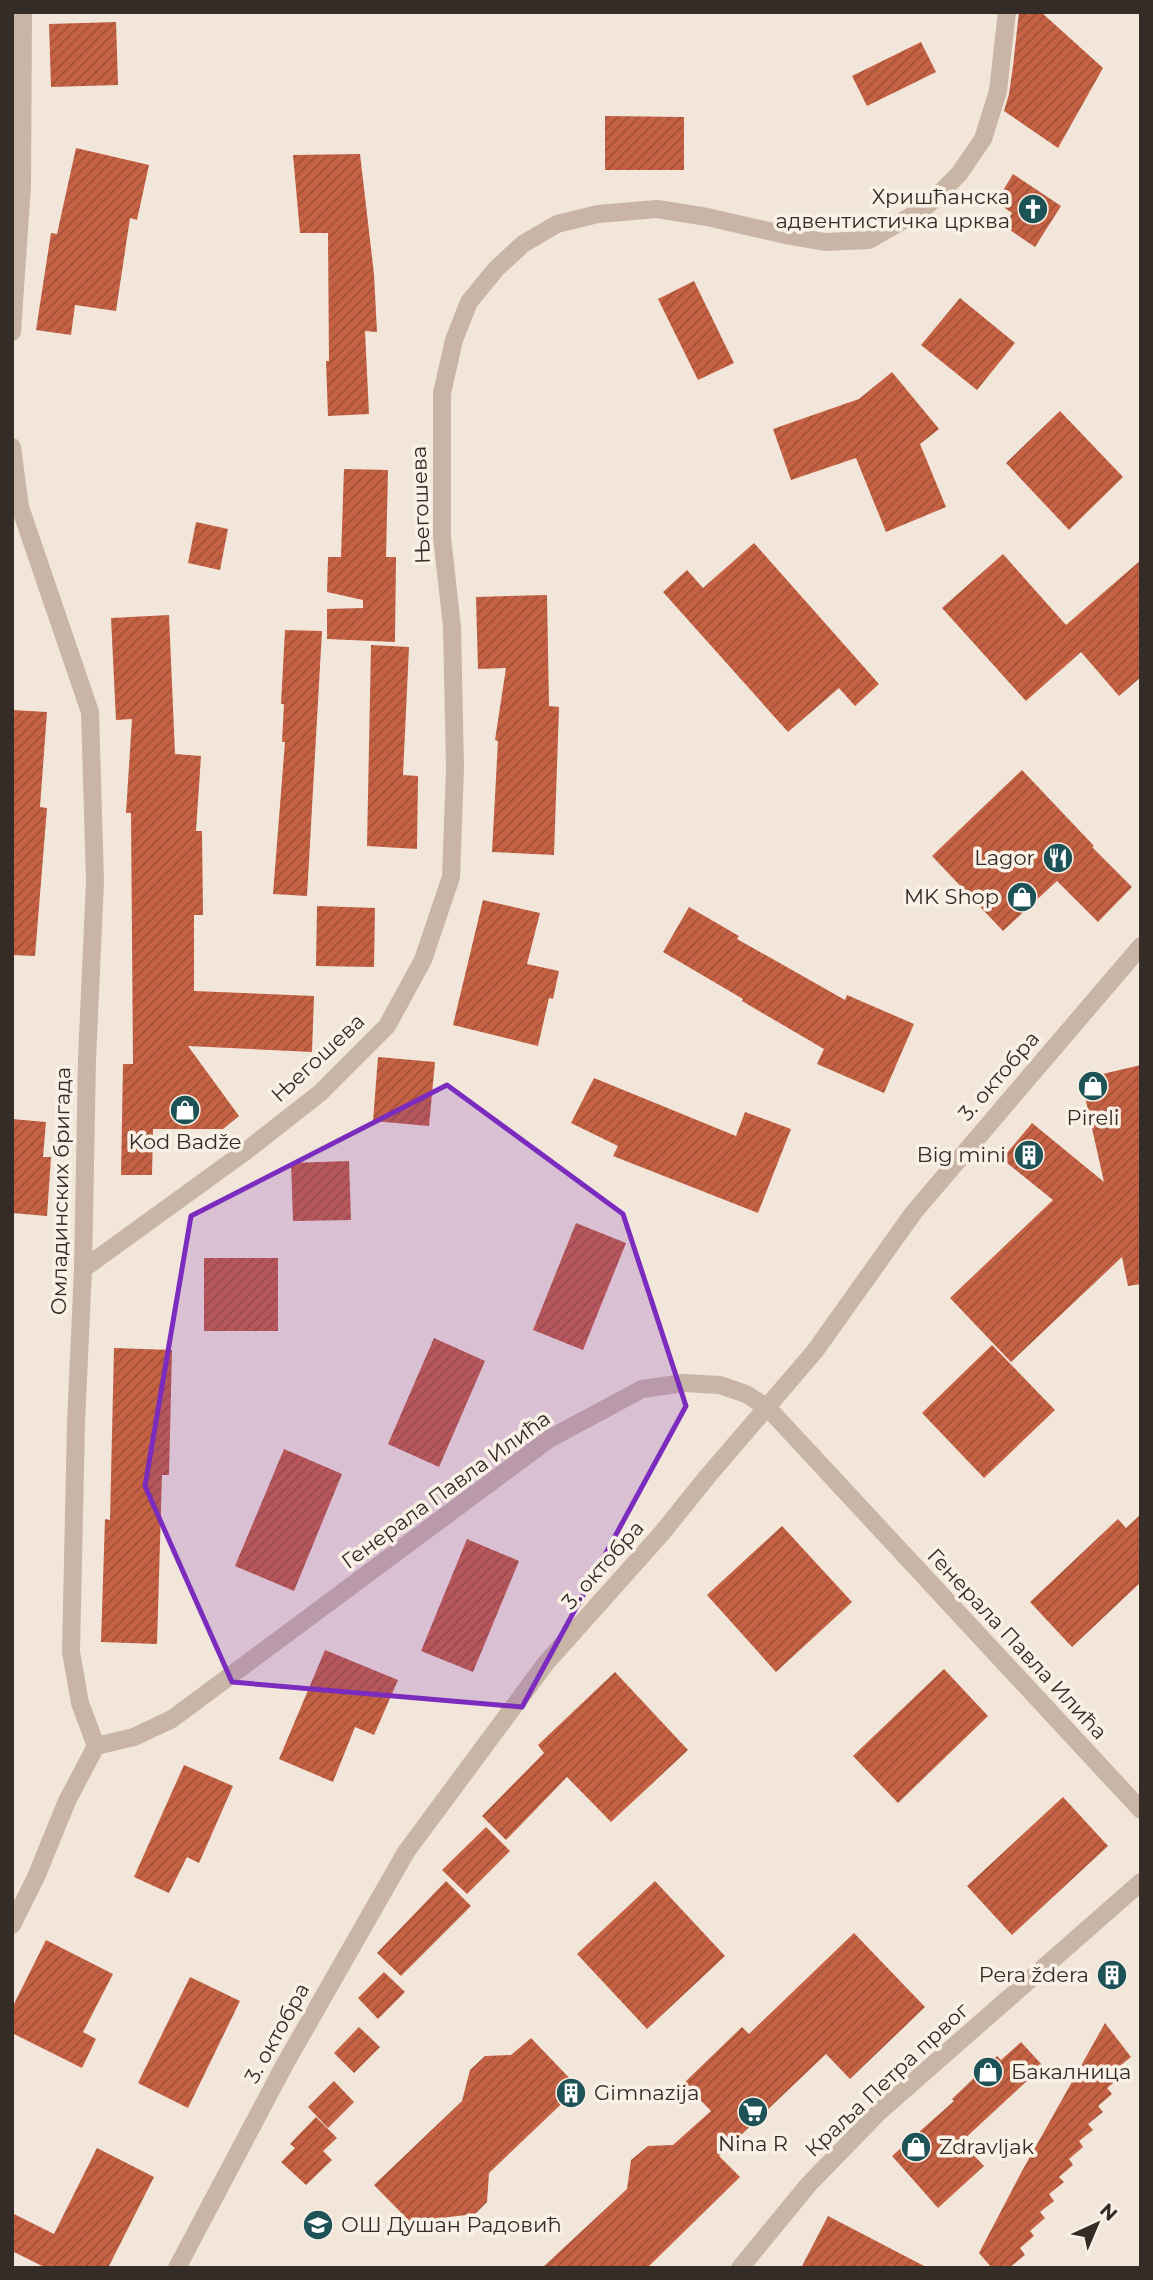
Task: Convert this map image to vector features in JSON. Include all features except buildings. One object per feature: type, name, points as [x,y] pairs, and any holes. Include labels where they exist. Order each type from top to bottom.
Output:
[{"type":"street","points":[[12,332],[22,186],[23,12]]},
{"type":"street","name":"Његошева","points":[[83,1269],[246,1151],[320,1093],[387,1026],[423,960],[451,877],[454,743],[452,627],[442,537],[442,393],[454,340],[469,302],[496,269],[523,244],[557,224],[598,214],[657,209],[825,242],[869,240],[925,208],[959,174],[983,139],[998,91],[1007,12]]},
{"type":"street","name":"Омладинских бригада","points":[[12,447],[20,507],[90,712],[94,881],[71,1652],[80,1703],[96,1746]]},
{"type":"street","name":"3. октобра","points":[[177,2268],[285,2064],[406,1852],[546,1663],[662,1533],[768,1408],[815,1351],[914,1212],[1141,946]]},
{"type":"street","name":"Генерала Павла Илића","points":[[96,1746],[134,1737],[172,1719],[549,1439],[642,1389],[684,1383],[720,1385],[746,1394],[768,1408],[1141,1810]]},
{"type":"street","points":[[12,1925],[36,1877],[66,1801],[96,1746]]},
{"type":"street","name":"Краља Петра првог","points":[[740,2268],[809,2185],[879,2112],[1141,1882]]},
{"type":"highlighted area","points":[[447,1085],[623,1214],[686,1406],[522,1707],[232,1682],[145,1486],[191,1216]]},
{"type":"place","name":"Хришћанска адвентистичка црква","points":[[1033,209]]},
{"type":"place","name":"Lagor","points":[[1058,858]]},
{"type":"place","name":"MK Shop","points":[[1022,897]]},
{"type":"place","name":"Pireli","points":[[1093,1086]]},
{"type":"place","name":"Kod Badže","points":[[185,1110]]},
{"type":"place","name":"Big mini","points":[[1029,1155]]},
{"type":"place","name":"Pera ždera","points":[[1112,1975]]},
{"type":"place","name":"Бакалница","points":[[988,2072]]},
{"type":"place","name":"Gimnazija","points":[[571,2093]]},
{"type":"place","name":"Nina R","points":[[753,2112]]},
{"type":"place","name":"Zdravljak","points":[[916,2147]]},
{"type":"place","name":"ОШ Душан Радовић","points":[[318,2225]]}]
